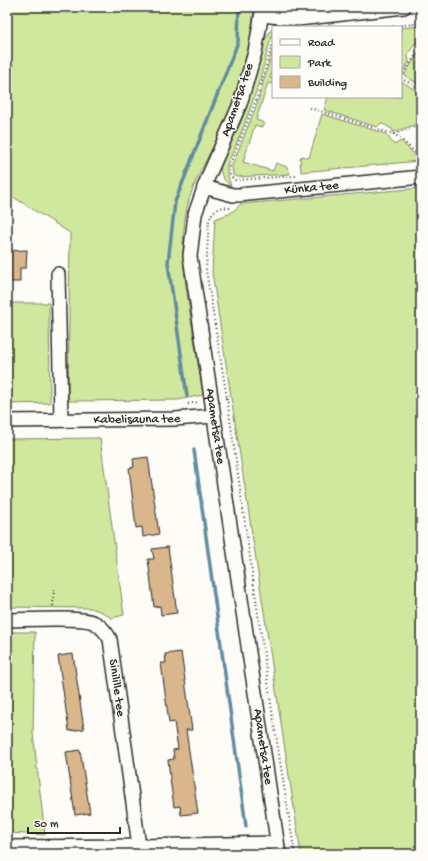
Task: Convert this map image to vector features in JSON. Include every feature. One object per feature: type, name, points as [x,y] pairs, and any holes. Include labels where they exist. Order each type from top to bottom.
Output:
[{"type":"street","points":[[262,11],[298,19],[404,7]]},
{"type":"street","name":"Apametsa tee","points":[[262,11],[255,52],[240,104],[204,187],[195,214],[190,256],[278,850]]},
{"type":"street","name":"Künka tee","points":[[204,187],[233,195],[421,177]]},
{"type":"street","points":[[58,274],[61,419]]},
{"type":"street","name":"Kabelisauna tee","points":[[7,420],[175,419],[213,416]]},
{"type":"street","name":"Sinilille tee","points":[[7,620],[81,619],[94,622],[104,630],[110,639],[139,846]]},
{"type":"street","points":[[7,847],[139,846],[278,850]]},
{"type":"path","points":[[397,26],[421,23]]},
{"type":"path","points":[[402,76],[421,47]]},
{"type":"path","points":[[402,78],[421,90]]},
{"type":"path","points":[[310,108],[393,134],[400,138],[421,158]]},
{"type":"path","points":[[393,134],[421,125]]},
{"type":"path","points":[[229,167],[230,176],[235,180],[298,175]]},
{"type":"path","points":[[235,180],[230,208],[216,210],[213,212],[209,220],[206,270],[295,854]]},
{"type":"path","points":[[187,404],[226,398]]},
{"type":"path","points":[[53,610],[54,587]]},
{"type":"path","points":[[278,850],[294,849]]},
{"type":"green space","points":[[7,7],[254,7],[250,39],[242,71],[220,133],[201,170],[189,199],[183,236],[185,278],[203,395],[178,400],[68,401],[70,233],[7,193]]},
{"type":"green space","points":[[421,26],[421,42],[416,42],[408,54],[409,62],[402,73],[402,28]]},
{"type":"green space","points":[[272,29],[272,37],[255,95],[227,165],[227,173],[231,186],[222,176],[221,164],[242,119],[265,39]]},
{"type":"green space","points":[[421,49],[421,86],[404,75]]},
{"type":"green space","points":[[272,52],[272,71],[270,78],[272,79],[272,84],[268,83],[256,120],[262,122],[264,125],[261,127],[255,125],[243,162],[273,171],[276,163],[287,167],[290,174],[237,177],[233,175],[232,166],[257,104]]},
{"type":"green space","points":[[402,82],[421,94],[421,123],[393,132],[392,129],[381,123],[377,127],[324,110],[328,98],[402,98]]},
{"type":"green space","points":[[322,114],[386,134],[394,145],[401,141],[419,159],[419,161],[301,172],[300,158],[302,156],[309,158]]},
{"type":"green space","points":[[421,188],[421,854],[301,854],[212,272],[215,219],[231,213],[241,204]]},
{"type":"green space","points":[[7,303],[49,303],[50,403],[7,404]]},
{"type":"green space","points":[[100,438],[124,615],[111,618],[102,612],[91,608],[7,607],[7,439]]},
{"type":"green space","points":[[7,632],[35,632],[33,733],[45,835],[7,833]]},
{"type":"building","points":[[27,250],[26,268],[20,268],[20,282],[7,282],[7,251]]},
{"type":"building","points":[[148,457],[159,534],[143,537],[142,527],[136,528],[129,468],[134,467],[133,459]]},
{"type":"building","points":[[168,547],[177,613],[161,615],[160,606],[154,607],[148,559],[154,559],[152,549]]},
{"type":"building","points":[[181,652],[192,730],[186,730],[198,813],[181,815],[180,806],[174,807],[171,786],[168,760],[174,759],[173,750],[178,749],[174,722],[169,723],[161,663],[166,663],[165,654]]},
{"type":"building","points":[[73,654],[84,729],[69,731],[58,656]]},
{"type":"building","points":[[80,750],[90,813],[75,815],[66,752]]},
{"type":"waterway","points":[[187,396],[168,263],[175,202],[238,42],[239,7]]},
{"type":"waterway","points":[[194,450],[246,826]]}]
